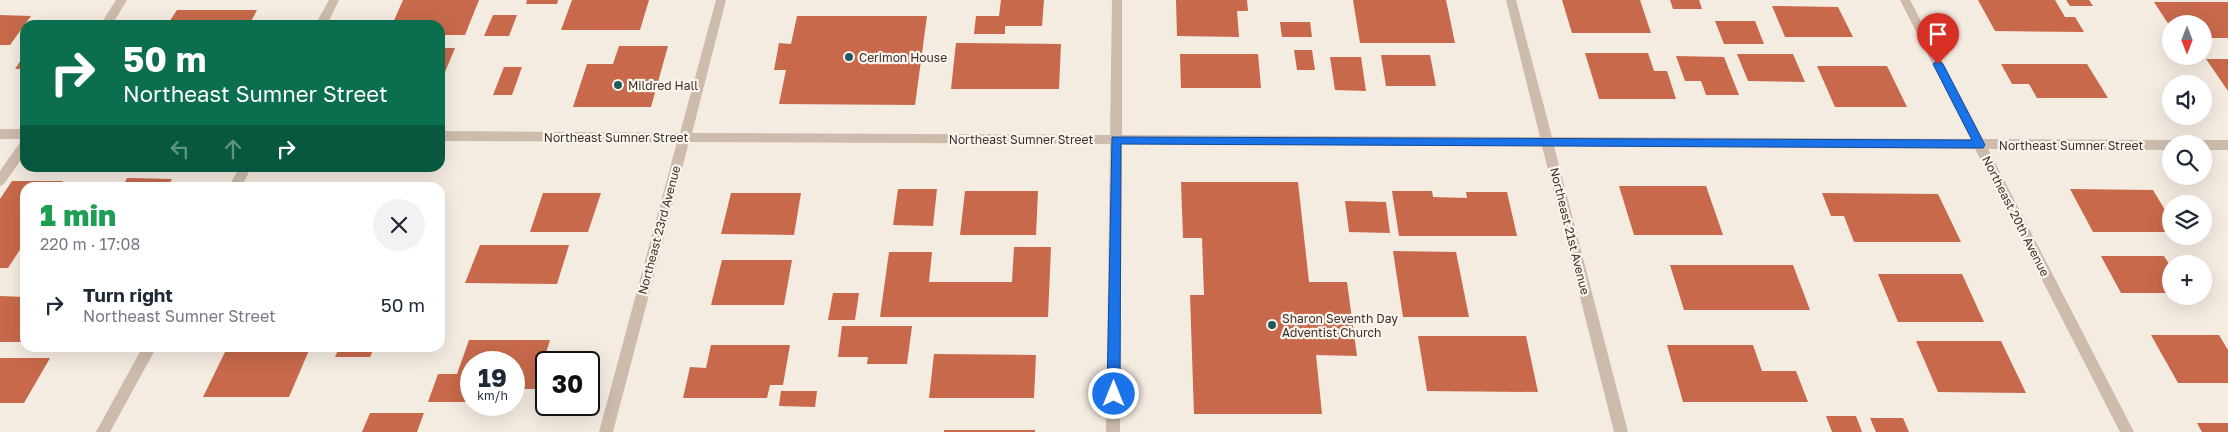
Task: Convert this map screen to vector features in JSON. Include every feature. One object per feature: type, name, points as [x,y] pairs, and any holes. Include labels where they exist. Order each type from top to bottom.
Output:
[{"type":"street","points":[[109,20],[122,0]]},
{"type":"street","points":[[324,20],[334,0]]},
{"type":"street","name":"Northeast 23rd Avenue","points":[[606,432],[721,0]]},
{"type":"street","points":[[1113,432],[1116,0]]},
{"type":"street","name":"Northeast 21st Avenue","points":[[1511,0],[1621,432]]},
{"type":"street","name":"Northeast 20th Avenue","points":[[1905,0],[2127,432]]},
{"type":"street","points":[[0,134],[20,134]]},
{"type":"street","name":"Northeast Sumner Street","points":[[445,136],[2162,145]]},
{"type":"street","points":[[2212,145],[2228,145]]},
{"type":"street","points":[[0,181],[20,151]]},
{"type":"street","points":[[103,432],[146,352]]},
{"type":"building","points":[[403,0],[479,0],[465,35],[445,35],[445,20],[394,20]]},
{"type":"building","points":[[527,0],[558,0],[557,4],[526,4]]},
{"type":"building","points":[[572,0],[649,0],[640,30],[561,30]]},
{"type":"building","points":[[1001,0],[1044,0],[1042,26],[1005,26],[1005,34],[974,34],[976,16],[999,16]]},
{"type":"building","points":[[1176,0],[1247,0],[1248,11],[1237,11],[1239,37],[1177,36]]},
{"type":"building","points":[[1353,0],[1446,0],[1455,43],[1360,43]]},
{"type":"building","points":[[1562,0],[1640,0],[1651,33],[1572,33]]},
{"type":"building","points":[[1670,0],[1699,0],[1702,9],[1673,9]]},
{"type":"building","points":[[1978,0],[2055,0],[2065,17],[2075,17],[2084,32],[1995,31]]},
{"type":"building","points":[[2066,0],[2089,0],[2093,6],[2070,6]]},
{"type":"building","points":[[2154,2],[2228,2],[2228,38],[2212,38],[2212,15],[2162,15]]},
{"type":"building","points":[[1772,6],[1838,7],[1853,37],[1785,37]]},
{"type":"building","points":[[177,10],[257,10],[252,20],[170,20]]},
{"type":"building","points":[[0,15],[31,16],[28,20],[20,20],[20,31],[10,45],[0,45]]},
{"type":"building","points":[[493,15],[517,15],[509,36],[484,36]]},
{"type":"building","name":"Cerimon House","points":[[797,16],[927,16],[915,105],[779,104],[786,70],[774,70],[779,43],[791,44]]},
{"type":"building","points":[[1715,21],[1755,21],[1764,44],[1724,44]]},
{"type":"building","points":[[1280,22],[1310,22],[1312,37],[1282,37]]},
{"type":"building","points":[[956,43],[1061,44],[1059,89],[951,89]]},
{"type":"building","name":"Mildred Hall","points":[[619,46],[668,46],[651,107],[573,107],[587,64],[613,64]]},
{"type":"building","points":[[445,48],[455,48],[445,72]]},
{"type":"building","points":[[1294,50],[1312,50],[1315,70],[1297,70]]},
{"type":"building","points":[[1585,53],[1648,53],[1654,71],[1667,71],[1676,99],[1599,99]]},
{"type":"building","points":[[1180,54],[1258,54],[1261,88],[1181,88]]},
{"type":"building","points":[[1737,54],[1793,54],[1805,82],[1748,81]]},
{"type":"building","points":[[1381,55],[1430,55],[1436,86],[1386,86]]},
{"type":"building","points":[[1676,56],[1724,57],[1739,95],[1706,95],[1701,81],[1685,81]]},
{"type":"building","points":[[1330,57],[1361,57],[1366,91],[1335,90]]},
{"type":"building","points":[[2212,59],[2228,59],[2228,91],[2210,65],[2212,65]]},
{"type":"building","points":[[20,62],[20,69],[15,69]]},
{"type":"building","points":[[2001,64],[2087,64],[2108,98],[2037,98],[2029,84],[2012,84]]},
{"type":"building","points":[[1817,66],[1887,66],[1907,107],[1835,107]]},
{"type":"building","points":[[504,67],[522,67],[512,95],[493,95]]},
{"type":"building","points":[[127,178],[172,179],[170,182],[125,182]]},
{"type":"building","points":[[12,181],[63,181],[20,182],[20,250],[8,268],[0,268],[0,199]]},
{"type":"building","name":"Sharon Seventh Day Adventist Church","points":[[1181,182],[1298,182],[1309,282],[1347,282],[1357,356],[1316,355],[1322,414],[1194,414],[1190,295],[1204,295],[1202,238],[1183,238]]},
{"type":"building","points":[[1619,186],[1706,186],[1723,235],[1634,235]]},
{"type":"building","points":[[898,189],[937,189],[933,226],[893,225]]},
{"type":"building","points":[[2070,189],[2153,190],[2162,205],[2162,232],[2093,232]]},
{"type":"building","points":[[965,191],[1038,191],[1036,235],[960,235]]},
{"type":"building","points":[[1392,191],[1432,191],[1433,197],[1467,198],[1466,192],[1507,192],[1517,236],[1399,236]]},
{"type":"building","points":[[543,193],[601,193],[588,232],[530,232]]},
{"type":"building","points":[[731,193],[801,193],[794,235],[721,234]]},
{"type":"building","points":[[1822,193],[1938,194],[1961,242],[1854,242],[1844,216],[1831,216]]},
{"type":"building","points":[[1345,201],[1386,202],[1390,233],[1349,232]]},
{"type":"building","points":[[480,245],[569,245],[557,284],[465,283]]},
{"type":"building","points":[[1014,247],[1051,247],[1048,317],[880,317],[889,252],[932,252],[929,282],[1012,282]]},
{"type":"building","points":[[1393,251],[1456,252],[1469,317],[1403,317]]},
{"type":"building","points":[[2101,256],[2162,256],[2162,293],[2121,293]]},
{"type":"building","points":[[722,260],[792,260],[784,305],[711,305]]},
{"type":"building","points":[[1670,265],[1793,265],[1810,310],[1684,310]]},
{"type":"building","points":[[1878,274],[1962,274],[1984,322],[1898,322]]},
{"type":"building","points":[[833,293],[859,293],[855,320],[828,320]]},
{"type":"building","points":[[0,296],[20,297],[20,342],[0,342]]},
{"type":"building","points":[[842,326],[912,326],[907,364],[867,364],[868,357],[838,357]]},
{"type":"building","points":[[2151,335],[2219,335],[2228,350],[2228,383],[2178,383]]},
{"type":"building","points":[[1418,336],[1526,336],[1538,392],[1427,391]]},
{"type":"building","points":[[469,340],[550,340],[547,351],[535,351],[535,389],[525,389],[525,351],[465,351]]},
{"type":"building","points":[[1916,341],[2001,341],[2026,393],[1938,392]]},
{"type":"building","points":[[711,345],[790,345],[783,385],[770,385],[767,398],[683,398],[690,367],[706,368]]},
{"type":"building","points":[[1667,345],[1753,345],[1762,371],[1796,371],[1808,402],[1683,402]]},
{"type":"building","points":[[225,352],[308,352],[289,397],[203,397]]},
{"type":"building","points":[[337,352],[372,352],[370,357],[335,357]]},
{"type":"building","points":[[934,354],[1036,355],[1034,398],[929,398]]},
{"type":"building","points":[[0,358],[50,358],[24,403],[0,403]]},
{"type":"building","points":[[460,366],[460,402],[428,402],[438,374],[457,374]]},
{"type":"building","points":[[781,391],[817,391],[815,407],[779,406]]},
{"type":"building","points":[[370,413],[424,413],[417,432],[362,432]]},
{"type":"building","points":[[1826,416],[1856,416],[1862,432],[1832,432]]},
{"type":"building","points":[[1870,418],[1903,418],[1909,432],[1876,432]]},
{"type":"building","points":[[2197,423],[2228,423],[2228,432],[2202,432]]},
{"type":"building","points":[[944,430],[1035,430],[1035,432],[944,432]]},
{"type":"place","name":"Cerimon House","points":[[849,57]]},
{"type":"place","name":"Mildred Hall","points":[[618,85]]},
{"type":"place","name":"Sharon Seventh Day Adventist Church","points":[[1272,325]]},
{"type":"route","points":[[1114,394],[1116,140],[1980,145],[1938,64]]}]
